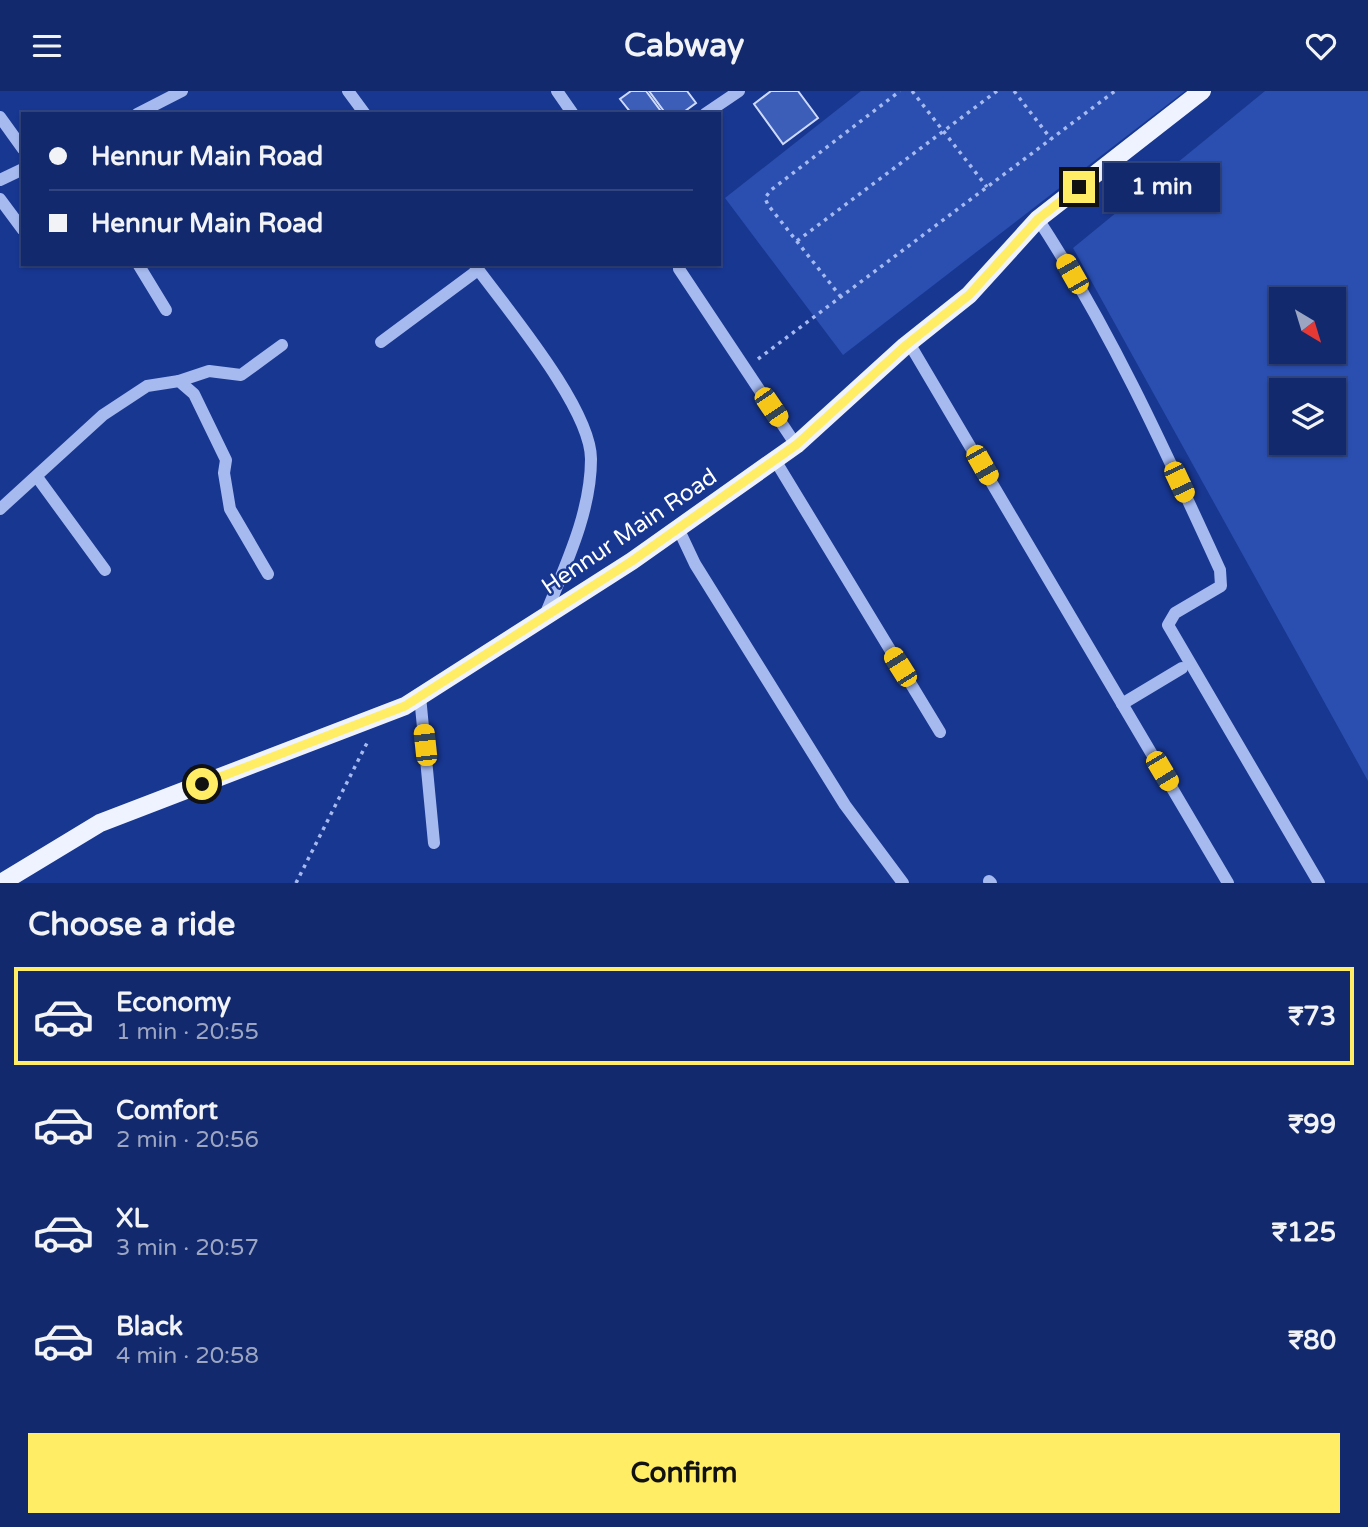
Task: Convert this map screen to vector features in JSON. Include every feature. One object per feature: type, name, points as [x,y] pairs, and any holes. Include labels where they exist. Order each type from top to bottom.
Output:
[{"type":"main road","name":"Hennur Main Road","points":[[1,883],[100,823],[381,715],[420,696],[544,618],[796,445],[909,342],[969,295],[1038,219],[1202,91]]},
{"type":"street","points":[[348,91],[364,112]]},
{"type":"street","points":[[557,91],[572,112]]},
{"type":"street","points":[[708,112],[738,91]]},
{"type":"street","points":[[141,112],[175,93]]},
{"type":"street","points":[[0,117],[21,146]]},
{"type":"street","points":[[0,180],[21,170]]},
{"type":"street","points":[[0,199],[21,227]]},
{"type":"street","points":[[1038,219],[1111,345],[1159,439],[1220,570],[1222,586],[1175,613],[1168,625],[1319,883]]},
{"type":"street","points":[[139,266],[166,310]]},
{"type":"street","points":[[381,342],[476,267],[573,402],[588,439],[591,457],[583,511],[575,541],[544,618]]},
{"type":"street","points":[[679,269],[796,445]]},
{"type":"street","points":[[909,342],[1228,883]]},
{"type":"street","points":[[0,509],[103,415],[147,386],[179,381],[209,371],[241,375],[282,345]]},
{"type":"street","points":[[179,381],[194,394],[226,460],[224,473],[230,509],[268,574]]},
{"type":"street","points":[[775,460],[940,733]]},
{"type":"street","points":[[37,477],[105,570]]},
{"type":"street","points":[[678,528],[695,564],[845,805],[903,883]]},
{"type":"street","points":[[1122,704],[1182,668]]},
{"type":"street","points":[[420,696],[435,843]]},
{"type":"path","points":[[841,297],[765,198],[771,190],[900,91]]},
{"type":"path","points":[[912,91],[987,187]]},
{"type":"path","points":[[797,242],[997,91]]},
{"type":"path","points":[[1014,91],[1051,139]]},
{"type":"path","points":[[746,369],[1115,91]]},
{"type":"path","points":[[296,883],[381,715]]},
{"type":"shaded area","points":[[861,91],[1185,91],[843,355],[725,198]]},
{"type":"shaded area","points":[[1265,91],[1368,91],[1368,781],[1073,248]]},
{"type":"building","points":[[631,91],[646,91],[662,112],[630,112],[620,99]]},
{"type":"building","points":[[649,91],[687,91],[696,103],[684,112],[665,112]]},
{"type":"building","points":[[771,91],[798,91],[818,118],[783,144],[754,104]]},
{"type":"route","points":[[202,784],[405,706],[632,561],[796,445],[905,346],[969,295],[1038,219],[1079,187]]}]
